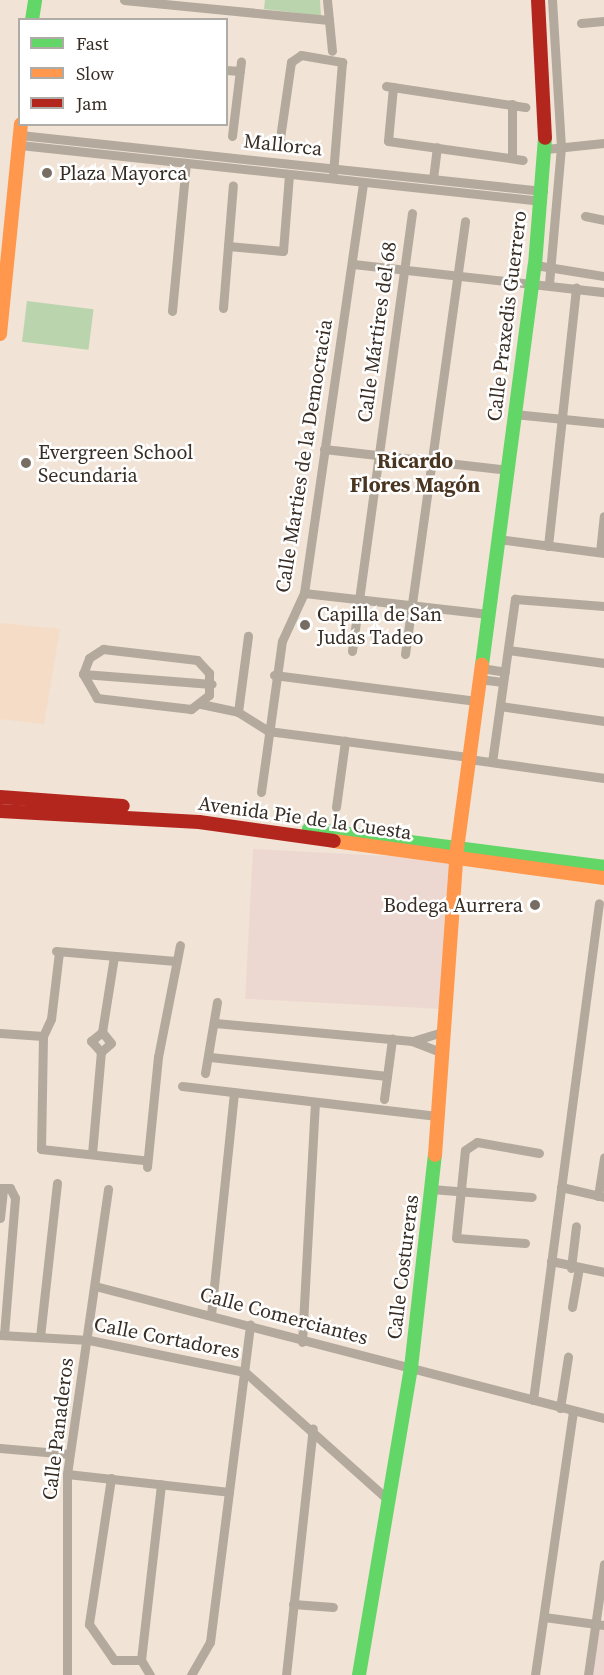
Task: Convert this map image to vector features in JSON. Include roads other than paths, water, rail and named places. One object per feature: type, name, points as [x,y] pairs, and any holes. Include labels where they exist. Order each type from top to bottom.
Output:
[{"type":"street","points":[[32,18],[35,0]]},
{"type":"street","points":[[124,0],[329,20]]},
{"type":"street","points":[[327,0],[332,51]]},
{"type":"street","name":"Calle Praxedis Guerrero","points":[[458,854],[473,759],[476,701],[535,265],[542,196],[546,149],[538,0]]},
{"type":"street","name":"Calle Praxedis Guerrero","points":[[549,284],[561,147],[552,0]]},
{"type":"street","points":[[581,23],[604,21]]},
{"type":"street","points":[[279,145],[291,62],[301,56],[338,60],[343,69],[333,180]]},
{"type":"street","name":"Mallorca","points":[[228,69],[240,66],[230,125],[232,136]]},
{"type":"street","points":[[523,160],[512,155],[388,141],[390,87],[525,107]]},
{"type":"street","points":[[512,104],[512,155]]},
{"type":"street","points":[[0,334],[20,135]]},
{"type":"street","name":"Mallorca","points":[[20,135],[186,163],[463,193],[542,196]]},
{"type":"street","points":[[546,149],[604,143]]},
{"type":"street","points":[[433,179],[437,147]]},
{"type":"street","name":"Mallorca","points":[[112,150],[334,168],[464,182],[542,196]]},
{"type":"street","points":[[172,311],[186,163]]},
{"type":"street","points":[[228,246],[283,251],[289,175]]},
{"type":"street","name":"Calle Marties de la Democracia","points":[[261,792],[274,675],[282,641],[304,593],[363,182]]},
{"type":"street","points":[[463,193],[464,182]]},
{"type":"street","points":[[223,308],[233,185]]},
{"type":"street","name":"Calle Mártires del 68","points":[[352,651],[412,213]]},
{"type":"street","points":[[585,216],[604,220]]},
{"type":"street","points":[[405,654],[434,461],[465,221]]},
{"type":"street","points":[[353,264],[531,286],[549,284],[604,292]]},
{"type":"street","points":[[535,265],[604,276]]},
{"type":"street","points":[[548,546],[576,288]]},
{"type":"street","points":[[514,414],[604,423]]},
{"type":"street","points":[[324,449],[507,470]]},
{"type":"street","points":[[498,539],[602,553],[604,516]]},
{"type":"street","points":[[304,593],[488,614]]},
{"type":"street","points":[[492,762],[518,596],[604,606]]},
{"type":"street","points":[[238,712],[248,636]]},
{"type":"street","points":[[103,649],[197,660],[212,684],[201,704],[191,709],[102,700],[88,690],[83,674],[89,658],[103,649]]},
{"type":"street","points":[[508,650],[604,663]]},
{"type":"street","points":[[480,674],[505,672]]},
{"type":"street","points":[[83,674],[212,684]]},
{"type":"street","points":[[480,674],[503,682]]},
{"type":"street","points":[[274,675],[476,701]]},
{"type":"street","points":[[201,704],[238,712],[268,731],[604,778]]},
{"type":"street","points":[[500,706],[604,721]]},
{"type":"street","points":[[336,807],[345,741]]},
{"type":"street","name":"Avenida Pie de la Cuesta","points":[[0,797],[137,807],[604,878]]},
{"type":"street","name":"Avenida Pie de la Cuesta","points":[[0,810],[160,818],[458,854],[604,867]]},
{"type":"street","name":"Calle Costureras","points":[[359,1675],[386,1498],[411,1368],[439,1116],[458,854]]},
{"type":"street","points":[[533,1400],[599,903]]},
{"type":"street","points":[[176,961],[56,951],[51,1019],[44,1036],[41,1149],[92,1154],[145,1163],[180,945]]},
{"type":"street","points":[[101,1052],[91,1041],[102,1032],[114,956]]},
{"type":"street","points":[[205,1073],[210,1057],[217,1002]]},
{"type":"street","points":[[215,1023],[412,1041],[444,1053]]},
{"type":"street","points":[[412,1041],[445,1031]]},
{"type":"street","points":[[92,1154],[101,1052],[111,1043],[102,1032]]},
{"type":"street","points":[[0,1033],[44,1036]]},
{"type":"street","points":[[384,1099],[392,1039]]},
{"type":"street","points":[[210,1057],[387,1076]]},
{"type":"street","points":[[182,1086],[439,1116]]},
{"type":"street","points":[[211,1315],[234,1092]]},
{"type":"street","points":[[302,1342],[315,1102]]},
{"type":"street","points":[[525,1243],[456,1238],[459,1193],[470,1143],[539,1153]]},
{"type":"street","points":[[561,1187],[601,1196],[604,1157]]},
{"type":"street","points":[[40,1337],[57,1183]]},
{"type":"street","points":[[0,1218],[1,1188],[14,1192],[2,1335]]},
{"type":"street","name":"Calle Panaderos","points":[[67,1675],[69,1454],[88,1340],[108,1189]]},
{"type":"street","points":[[431,1189],[532,1197]]},
{"type":"street","points":[[572,1307],[576,1226]]},
{"type":"street","points":[[551,1261],[575,1268],[604,1272]]},
{"type":"street","name":"Calle Comerciantes","points":[[95,1286],[250,1325],[302,1342],[604,1418]]},
{"type":"street","points":[[191,1675],[210,1642],[250,1325]]},
{"type":"street","name":"Calle Cortadores","points":[[2,1335],[88,1340],[245,1372],[313,1428],[386,1498]]},
{"type":"street","points":[[560,1408],[568,1357]]},
{"type":"street","points":[[535,1675],[573,1411]]},
{"type":"street","points":[[286,1675],[313,1428]]},
{"type":"street","points":[[0,1448],[69,1454]]},
{"type":"street","points":[[68,1474],[229,1492]]},
{"type":"street","points":[[111,1478],[89,1624],[114,1660],[141,1660]]},
{"type":"street","points":[[150,1675],[141,1660],[161,1484]]},
{"type":"street","points":[[588,1675],[600,1624],[604,1564]]},
{"type":"street","points":[[293,1604],[333,1607]]},
{"type":"street","points":[[544,1617],[600,1624]]},
{"type":"place","name":"Plaza Mayorca","points":[[47,173]]},
{"type":"place","name":"Evergreen School Secundaria","points":[[26,463]]},
{"type":"place","name":"Capilla de San Judas Tadeo","points":[[305,625]]},
{"type":"place","name":"Bodega Aurrera","points":[[535,905]]},
{"type":"district","name":"Ricardo Flores Magón","points":[[415,473]]}]
